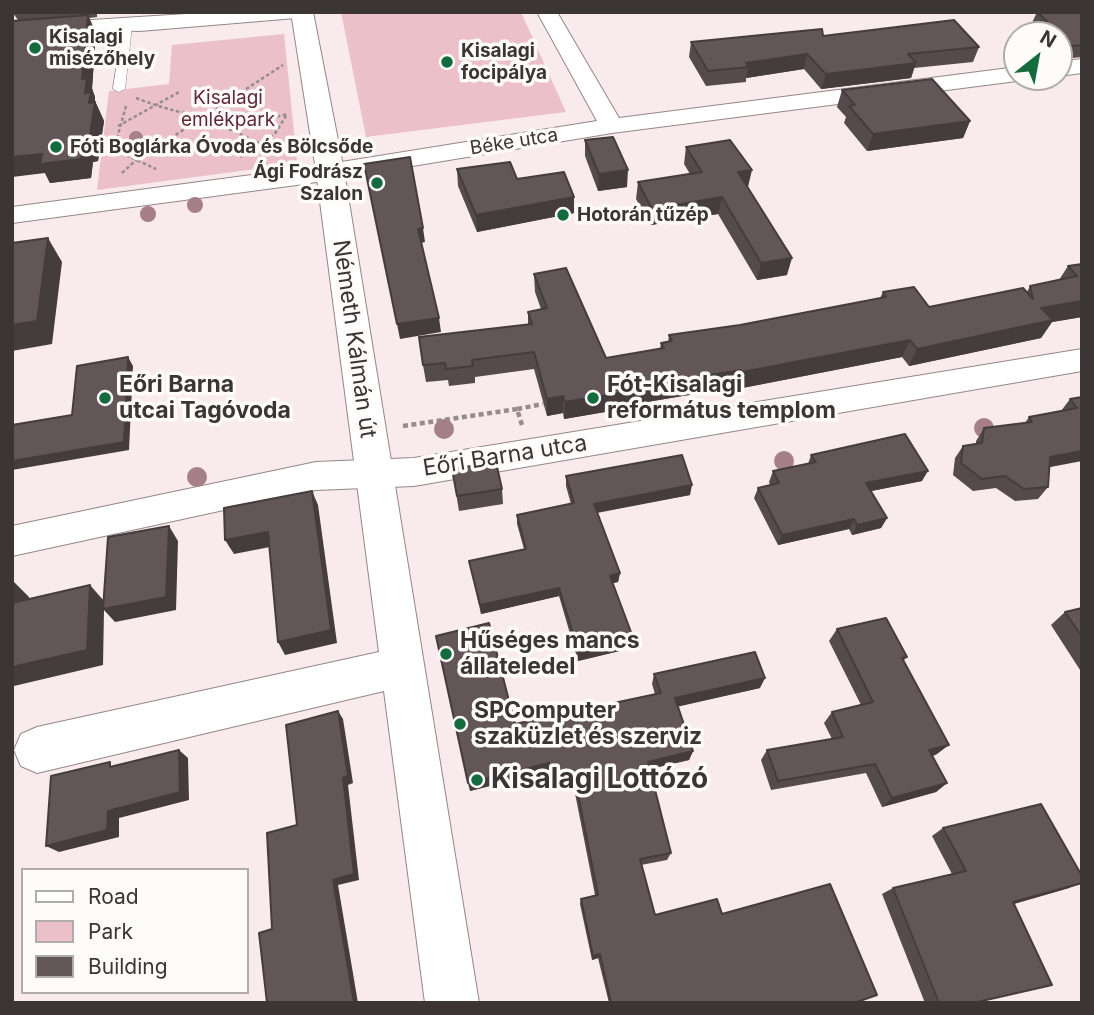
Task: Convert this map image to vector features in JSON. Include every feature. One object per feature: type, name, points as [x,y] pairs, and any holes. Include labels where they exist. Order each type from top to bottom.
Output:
[{"type":"street","points":[[12,31],[107,24],[127,26],[296,12]]},
{"type":"street","name":"Németh Kálmán út","points":[[302,12],[330,171],[452,1003]]},
{"type":"street","points":[[547,12],[612,127]]},
{"type":"street","name":"Béke utca","points":[[12,215],[330,171],[612,127],[1003,76]]},
{"type":"street","name":"Eőri Barna utca","points":[[12,541],[316,477],[426,470],[1082,360]]},
{"type":"street","points":[[37,750],[402,667]]},
{"type":"lane","points":[[121,91],[127,26]]},
{"type":"path","points":[[108,202],[104,188],[134,162],[286,63],[311,60]]},
{"type":"path","points":[[121,91],[157,107],[203,117],[253,120],[286,116]]},
{"type":"path","points":[[121,91],[126,108],[118,126],[116,142],[122,153],[134,162],[165,169]]},
{"type":"path","points":[[118,126],[157,107],[181,91]]},
{"type":"path","points":[[232,160],[263,145],[292,112],[319,108]]},
{"type":"path","points":[[203,117],[268,147]]},
{"type":"path","points":[[536,405],[543,404]]},
{"type":"path","points":[[399,426],[517,409]]},
{"type":"green space","name":"Kisalagi focipálya","points":[[341,12],[521,12],[566,112],[366,137]]},
{"type":"green space","name":"Kisalagi emlékpark","points":[[284,34],[297,161],[286,165],[97,190],[109,91],[169,84],[172,45]]},
{"type":"building","points":[[1037,12],[1082,12],[1082,45],[1073,46],[1073,21],[1047,21]]},
{"type":"building","points":[[88,15],[82,79],[87,78],[85,93],[91,92],[89,103],[95,102],[89,142],[84,143],[81,159],[40,164],[42,154],[12,157],[12,21]]},
{"type":"building","points":[[954,20],[979,47],[908,54],[916,63],[826,74],[807,54],[746,63],[749,67],[708,71],[691,42],[822,29],[823,36]]},
{"type":"building","points":[[932,79],[970,121],[873,134],[849,106],[855,105],[842,90]]},
{"type":"building","points":[[613,137],[628,170],[599,174],[585,140]]},
{"type":"building","points":[[730,140],[752,170],[738,172],[792,258],[761,263],[722,197],[652,209],[638,182],[702,172],[686,147]]},
{"type":"building","points":[[410,157],[423,228],[418,229],[439,318],[397,324],[364,164]]},
{"type":"building","points":[[510,162],[517,179],[564,172],[574,197],[476,215],[457,169]]},
{"type":"building","points":[[48,238],[37,321],[12,325],[12,243]]},
{"type":"building","points":[[1082,264],[1082,301],[1041,308],[1053,320],[917,349],[910,340],[565,402],[563,396],[547,399],[534,352],[472,360],[473,366],[446,369],[445,363],[423,365],[419,337],[532,324],[528,312],[547,308],[534,274],[566,268],[606,358],[664,348],[661,343],[672,341],[669,335],[740,325],[886,297],[883,292],[914,287],[929,307],[1023,288],[1033,299],[1030,286],[1077,276],[1068,266]]},
{"type":"building","name":"Eőri Barna utcai Tagóvoda","points":[[128,357],[124,442],[12,461],[12,425],[72,415],[77,366]]},
{"type":"building","points":[[1082,397],[1082,451],[1050,457],[1048,487],[1024,489],[1005,476],[982,479],[961,463],[963,446],[982,443],[984,428],[1032,422],[1029,417],[1077,408],[1070,399]]},
{"type":"building","points":[[905,434],[928,471],[866,483],[887,518],[857,525],[854,519],[782,535],[758,488],[779,483],[773,471],[816,462],[811,455]]},
{"type":"building","points":[[682,455],[692,485],[594,504],[620,573],[610,576],[634,640],[579,653],[559,588],[480,605],[469,561],[526,549],[517,515],[574,503],[566,476]]},
{"type":"building","points":[[496,462],[502,489],[457,496],[452,469]]},
{"type":"building","points":[[312,491],[331,630],[278,642],[268,532],[225,540],[224,508]]},
{"type":"building","points":[[169,526],[166,597],[103,609],[108,537]]},
{"type":"building","points":[[90,585],[87,650],[12,667],[12,603]]},
{"type":"building","points":[[1082,608],[1082,637],[1065,612]]},
{"type":"building","points":[[886,618],[907,657],[902,658],[949,745],[929,750],[947,783],[892,798],[875,764],[778,781],[767,750],[843,737],[832,712],[873,702],[837,629]]},
{"type":"building","points":[[489,623],[515,724],[661,693],[654,674],[755,652],[765,678],[675,698],[693,751],[648,762],[671,853],[640,859],[655,915],[717,899],[722,914],[830,884],[877,995],[854,1003],[611,1003],[600,954],[593,956],[581,899],[598,895],[573,770],[552,775],[549,763],[468,783],[436,636]]},
{"type":"building","points":[[338,711],[348,776],[343,778],[354,874],[333,880],[354,1003],[267,1003],[259,933],[272,929],[267,833],[297,825],[286,725]]},
{"type":"building","points":[[179,750],[180,792],[108,811],[107,830],[46,846],[51,776],[110,762],[110,767]]},
{"type":"building","points":[[1041,804],[1082,876],[1082,883],[1013,902],[1052,985],[973,1003],[939,1003],[893,888],[966,871],[943,828]]},
{"type":"place","name":"Kisalagi misézőhely","points":[[35,48]]},
{"type":"place","name":"Kisalagi focipálya","points":[[447,62]]},
{"type":"place","name":"Fóti Boglárka Óvoda és Bölcsőde","points":[[56,147]]},
{"type":"place","name":"Ági Fodrász Szalon","points":[[377,183]]},
{"type":"place","name":"Hotorán tűzép","points":[[563,215]]},
{"type":"place","name":"Eőri Barna utcai Tagóvoda","points":[[105,398]]},
{"type":"place","name":"Fót-Kisalagi református templom","points":[[593,398]]},
{"type":"place","name":"Hűséges mancs állateledel","points":[[446,654]]},
{"type":"place","name":"SPComputer szaküzlet és szerviz","points":[[460,724]]},
{"type":"place","name":"Kisalagi Lottózó","points":[[477,780]]}]
